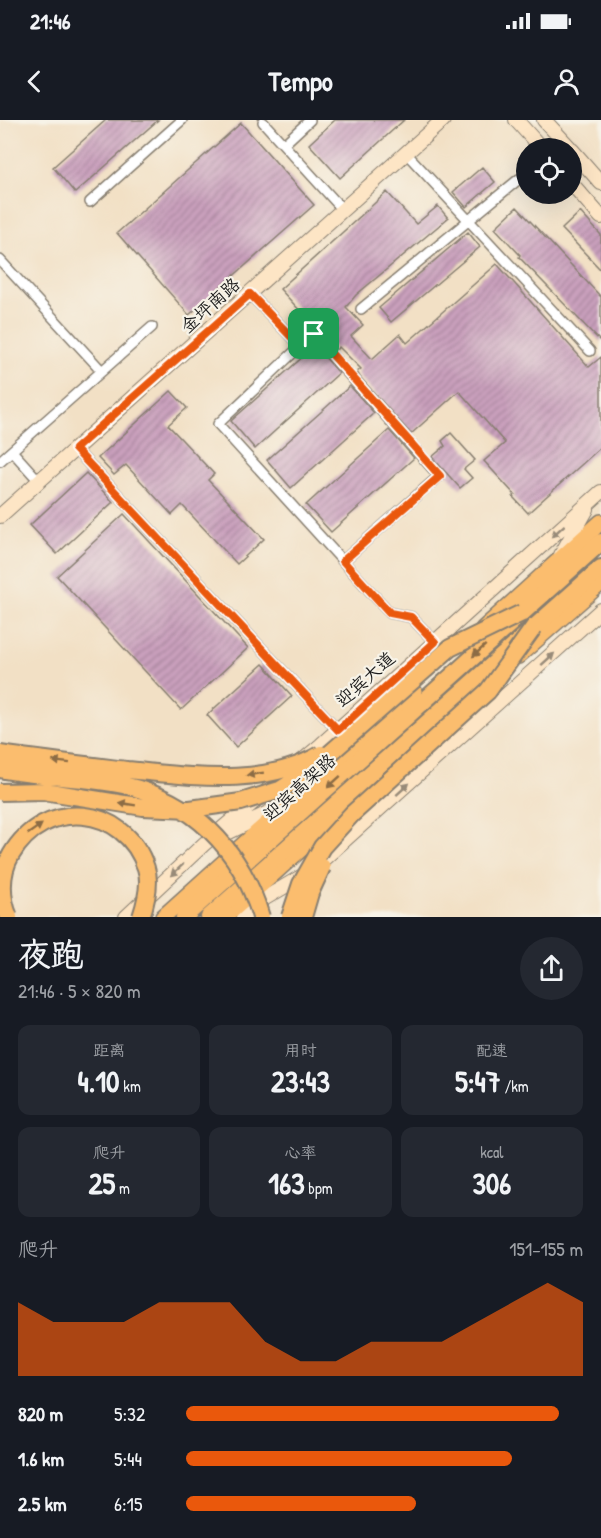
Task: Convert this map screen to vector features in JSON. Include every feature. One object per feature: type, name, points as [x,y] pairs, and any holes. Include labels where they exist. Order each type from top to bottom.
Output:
[{"type":"highway","name":"迎宾高架路","points":[[184,917],[601,542]]},
{"type":"highway","name":"迎宾高架路","points":[[209,917],[601,568]]},
{"type":"highway","points":[[0,754],[131,770],[225,777],[270,772],[312,759],[450,648],[522,613]]},
{"type":"highway","points":[[290,917],[302,884],[322,847],[352,814],[488,691],[534,627]]},
{"type":"highway","points":[[0,792],[43,791],[143,807],[190,809],[241,802],[280,790],[311,770],[343,734]]},
{"type":"highway","points":[[0,769],[123,785],[162,798],[206,826],[227,848],[244,872],[255,895],[261,917]]},
{"type":"highway","points":[[303,917],[310,892],[352,814]]},
{"type":"highway","points":[[9,917],[2,889],[6,863],[18,842],[35,828],[54,818],[75,815],[98,818],[118,830],[136,847],[146,869],[148,889],[141,917]]},
{"type":"main road","points":[[163,917],[601,522]]},
{"type":"main road","points":[[225,917],[601,583]]},
{"type":"street","points":[[90,202],[182,120]]},
{"type":"street","points":[[284,144],[310,120]]},
{"type":"street","name":"金坪南路","points":[[0,516],[443,120]]},
{"type":"street","points":[[516,120],[532,138]]},
{"type":"street","points":[[544,120],[561,138]]},
{"type":"street","points":[[263,122],[343,210]]},
{"type":"street","points":[[406,153],[590,351]]},
{"type":"street","points":[[582,161],[601,183]]},
{"type":"street","points":[[361,309],[516,181]]},
{"type":"street","points":[[582,195],[601,218]]},
{"type":"street","points":[[0,260],[102,371]]},
{"type":"street","points":[[250,294],[300,346]]},
{"type":"street","points":[[0,461],[152,327]]},
{"type":"street","points":[[343,561],[440,476],[314,334],[218,424],[390,613],[411,617],[435,642]]},
{"type":"street","points":[[75,449],[343,734]]},
{"type":"street","points":[[12,451],[39,481]]},
{"type":"street","points":[[557,563],[597,495]]},
{"type":"street","name":"迎宾大道","points":[[126,917],[204,844],[343,734],[435,642],[597,495]]},
{"type":"street","points":[[243,917],[262,900],[309,872],[601,610]]},
{"type":"street","points":[[204,844],[286,804]]},
{"type":"street","points":[[0,894],[20,917]]},
{"type":"building","points":[[106,120],[158,120],[75,193],[53,167]]},
{"type":"building","points":[[335,120],[404,120],[340,178],[309,144]]},
{"type":"building","points":[[241,123],[314,205],[189,315],[117,233]]},
{"type":"building","points":[[482,167],[495,182],[466,207],[453,192]]},
{"type":"building","points":[[387,192],[416,224],[438,206],[448,218],[356,295],[346,307],[363,325],[351,336],[372,359],[400,334],[407,343],[497,264],[589,367],[601,357],[601,447],[528,513],[484,461],[505,443],[459,391],[411,434],[360,377],[357,372],[361,369],[339,347],[336,350],[280,289]]},
{"type":"building","points":[[517,207],[601,297],[601,342],[519,257],[520,255],[495,228]]},
{"type":"building","points":[[580,212],[601,235],[601,270],[562,229]]},
{"type":"building","points":[[468,232],[480,247],[391,322],[379,308]]},
{"type":"building","points":[[315,346],[339,373],[255,449],[231,421]]},
{"type":"building","points":[[350,386],[374,413],[291,488],[267,460]]},
{"type":"building","points":[[171,391],[187,408],[168,425],[214,474],[208,480],[264,539],[237,564],[182,505],[172,515],[126,465],[114,475],[98,458]]},
{"type":"building","points":[[389,430],[414,458],[331,532],[306,505]]},
{"type":"building","points":[[451,433],[475,460],[464,469],[472,478],[460,488],[432,457],[445,446],[442,441]]},
{"type":"building","points":[[86,473],[113,502],[57,554],[30,525]]},
{"type":"building","points":[[124,514],[248,648],[181,710],[57,576]]},
{"type":"building","points":[[263,664],[292,696],[236,747],[207,715]]},
{"type":"route","points":[[250,294],[300,346],[314,334],[440,476],[343,561],[390,613],[411,617],[435,642],[338,730],[75,449],[250,294]]}]
